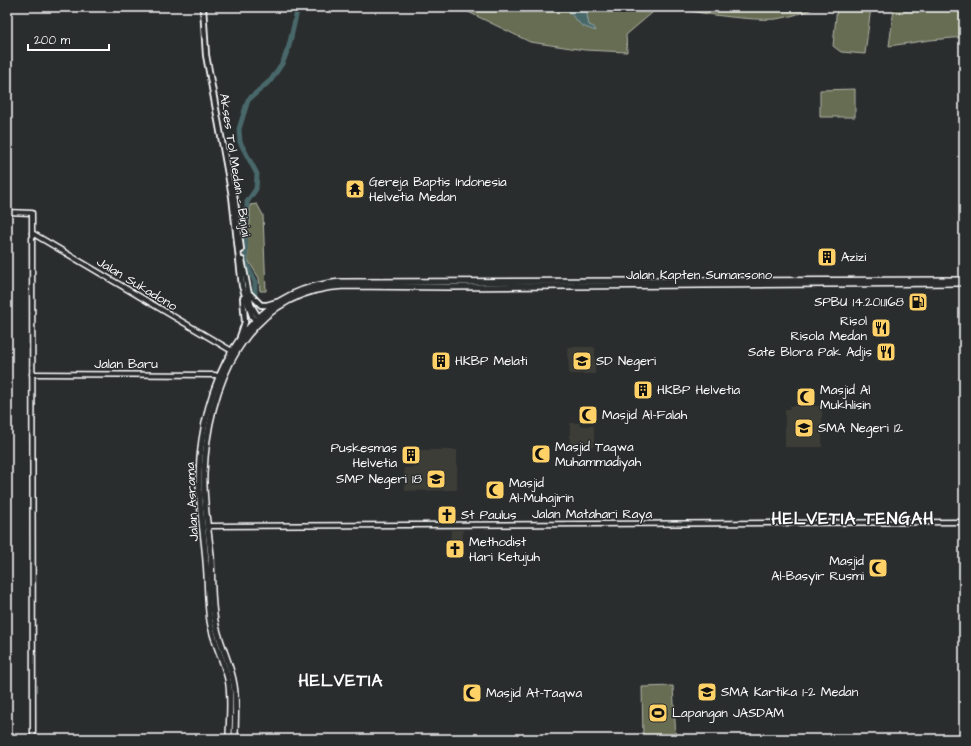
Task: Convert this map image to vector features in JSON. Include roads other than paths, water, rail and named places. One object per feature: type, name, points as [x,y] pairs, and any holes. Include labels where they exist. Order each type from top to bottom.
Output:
[{"type":"highway","name":"Jalan Kapten Sumarsono","points":[[434,284],[693,280],[964,280]]},
{"type":"highway","points":[[693,280],[693,286]]},
{"type":"highway","name":"Jalan Asrama","points":[[229,739],[229,685],[214,640],[208,611],[207,573],[199,476],[203,430],[210,402],[219,376],[240,337],[277,302],[295,292],[331,282],[434,284]]},
{"type":"highway","name":"Jalan Kapten Sumarsono","points":[[434,284],[693,286],[964,283]]},
{"type":"highway","name":"Jalan Asrama","points":[[235,739],[234,684],[215,622],[204,476],[207,432],[219,376],[257,320],[280,304],[302,294],[331,287],[434,284]]},
{"type":"main road","name":"Akses Tol Medan - Binjai","points":[[205,7],[206,41],[232,196],[242,286],[247,305],[257,320]]},
{"type":"main road","name":"Akses Tol Medan - Binjai","points":[[217,110],[235,194],[247,289],[257,320]]},
{"type":"main road","points":[[240,337],[245,322],[242,286]]},
{"type":"main road","points":[[247,289],[252,298],[261,305],[268,305],[277,302]]},
{"type":"street","points":[[7,212],[32,214],[33,739]]},
{"type":"street","name":"Jalan Sukadono","points":[[32,233],[232,351]]},
{"type":"street","name":"Jalan Baru","points":[[32,374],[219,376]]},
{"type":"street","name":"Jalan Matahari Raya","points":[[208,526],[964,522]]},
{"type":"water","points":[[564,7],[601,7],[589,11],[587,15],[589,25],[594,27],[596,31],[582,26]]},
{"type":"waterway","points":[[255,296],[255,282],[246,262],[245,223],[247,219],[247,202],[256,189],[257,174],[240,142],[239,129],[248,100],[271,80],[283,62],[289,46],[298,7]]},
{"type":"place","name":"Gereja Baptis Indonesia Helvetia Medan","points":[[355,189]]},
{"type":"place","name":"Azizi","points":[[827,257]]},
{"type":"place","name":"SPBU 14.201.1168","points":[[918,302]]},
{"type":"place","name":"Risol Risola Medan","points":[[881,328]]},
{"type":"place","name":"Sate Blora Pak Adjis","points":[[886,352]]},
{"type":"place","name":"HKBP Melati","points":[[441,361]]},
{"type":"place","name":"SD Negeri","points":[[582,361]]},
{"type":"place","name":"HKBP Helvetia","points":[[643,390]]},
{"type":"place","name":"Masjid Al Mukhlisin","points":[[806,397]]},
{"type":"place","name":"Masjid Al-Falah","points":[[588,415]]},
{"type":"place","name":"SMA Negeri 12","points":[[804,428]]},
{"type":"place","name":"Masjid Taqwa Muhammadiyah","points":[[541,454]]},
{"type":"place","name":"Puskesmas Helvetia","points":[[411,455]]},
{"type":"place","name":"SMP Negeri 18","points":[[436,479]]},
{"type":"place","name":"Masjid Al-Muhajirin","points":[[495,490]]},
{"type":"place","name":"St Paulus","points":[[447,515]]},
{"type":"place","name":"Methodist Hari Ketujuh","points":[[455,549]]},
{"type":"place","name":"Masjid Al-Basyir Rusmi","points":[[878,568]]},
{"type":"place","name":"SMA Kartika 1-2 Medan","points":[[707,692]]},
{"type":"place","name":"Masjid At-Taqwa","points":[[472,693]]},
{"type":"place","name":"Lapangan JASDAM","points":[[658,713]]},
{"type":"district","name":"HELVETIA TENGAH","points":[[853,519]]},
{"type":"district","name":"HELVETIA","points":[[341,681]]}]
